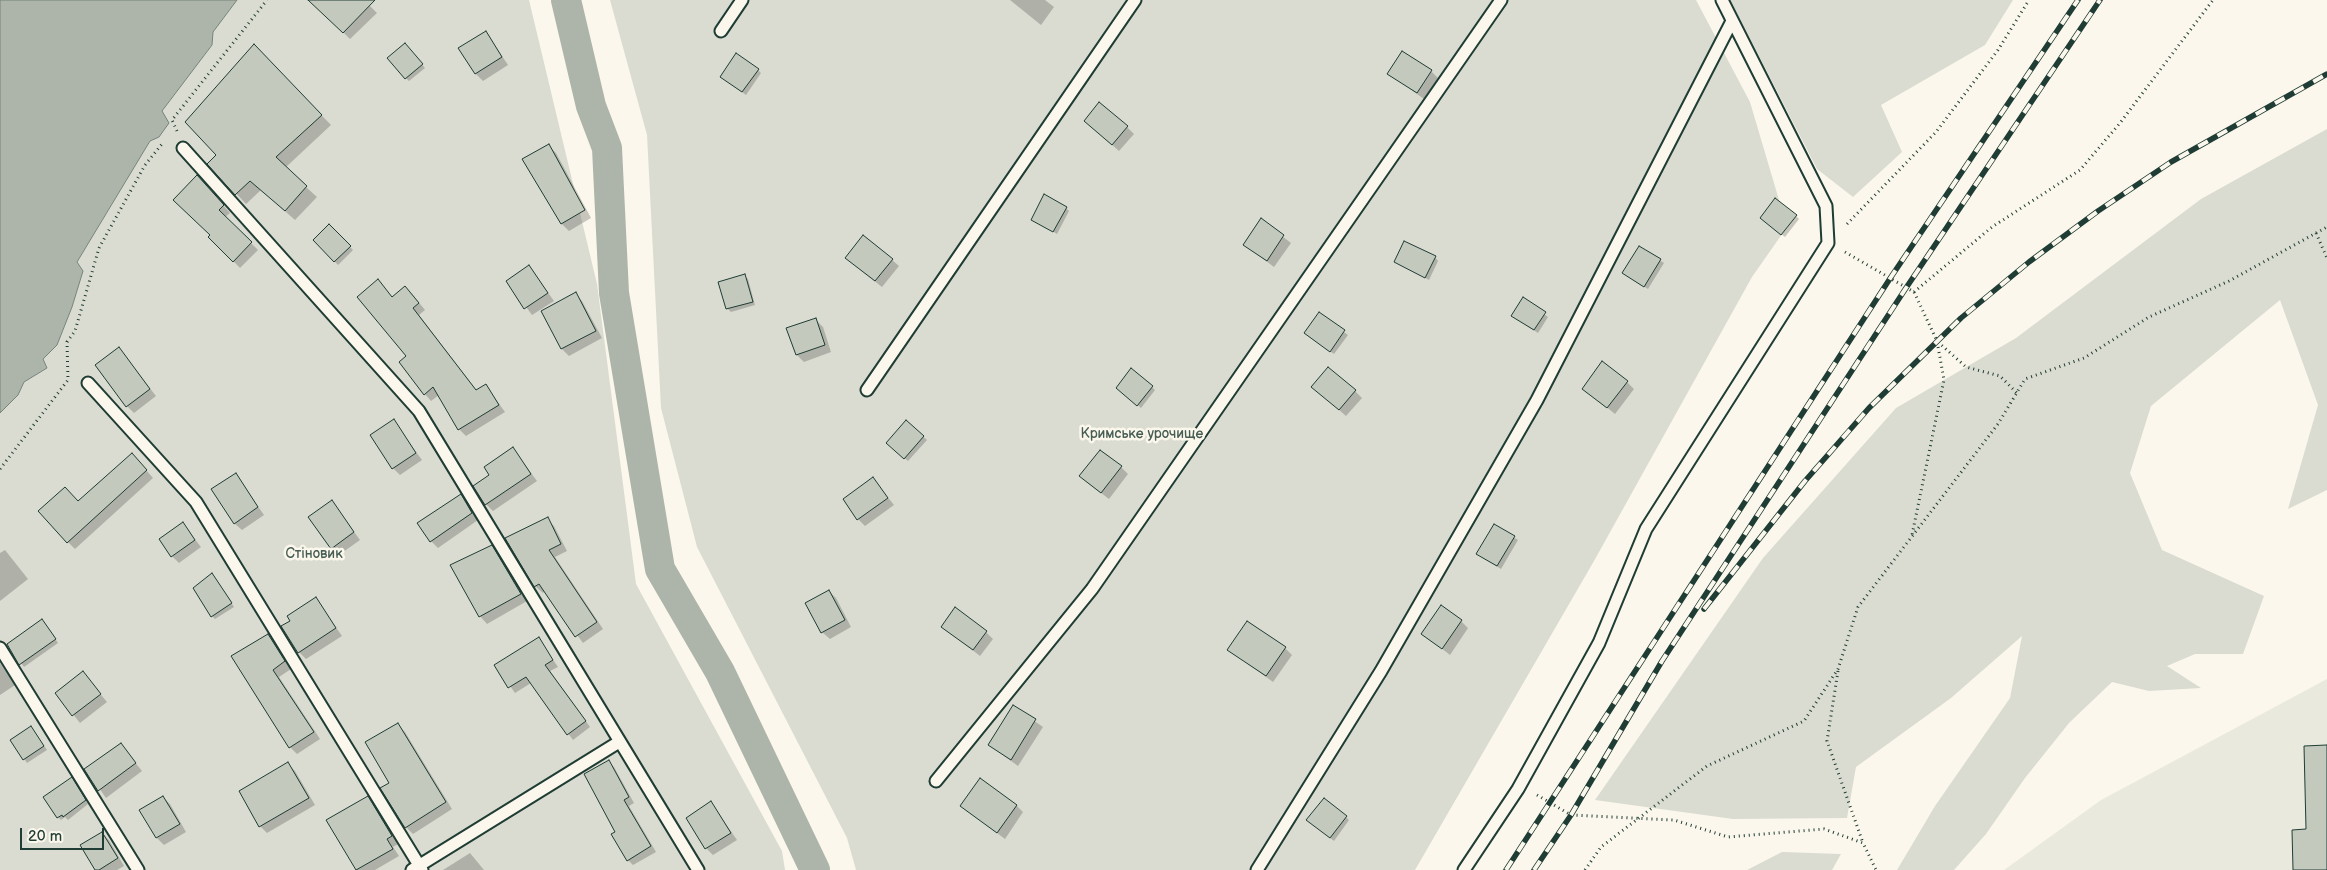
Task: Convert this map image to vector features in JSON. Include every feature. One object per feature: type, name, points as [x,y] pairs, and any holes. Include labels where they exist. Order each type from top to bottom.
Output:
[{"type":"lane","points":[[721,30],[742,0]]},
{"type":"lane","points":[[867,390],[1135,0]]},
{"type":"lane","points":[[936,782],[1092,589],[1501,0]]},
{"type":"lane","points":[[1464,870],[1518,789],[1599,643],[1646,529],[1828,243],[1826,206],[1722,0]]},
{"type":"lane","points":[[1257,870],[1381,671],[1537,400],[1732,21]]},
{"type":"lane","points":[[184,148],[419,411],[698,870]]},
{"type":"lane","points":[[88,383],[196,502],[417,869],[619,742]]},
{"type":"lane","points":[[0,648],[138,870]]},
{"type":"path","points":[[184,148],[172,120],[267,0]]},
{"type":"path","points":[[1911,538],[1944,380],[1938,341],[1914,292],[1828,243],[1936,132],[1998,50],[2029,0]]},
{"type":"path","points":[[1914,292],[1992,227],[2080,170],[2120,123],[2213,0]]},
{"type":"path","points":[[169,136],[176,128]]},
{"type":"path","points":[[0,469],[68,380],[67,342],[75,331],[99,248],[145,165],[163,143]]},
{"type":"path","points":[[1876,870],[1863,843],[1827,741],[1838,669],[1858,607],[1998,424],[2025,379],[2084,358],[2148,317],[2229,281],[2327,227]]},
{"type":"path","points":[[2316,233],[2327,258]]},
{"type":"path","points":[[1938,341],[1966,367],[2000,376],[2016,393]]},
{"type":"path","points":[[1586,870],[1601,847],[1707,766],[1804,721],[1838,669]]},
{"type":"path","points":[[1518,789],[1545,798],[1571,815],[1674,820],[1728,838],[1824,829],[1863,843]]},
{"type":"shaded area","points":[[0,0],[237,0],[213,32],[212,45],[162,111],[169,123],[159,137],[150,141],[77,262],[83,271],[72,307],[57,345],[43,359],[47,368],[24,382],[18,395],[0,413]]},
{"type":"shaded area","points":[[2327,679],[2327,870],[2004,870],[2101,800]]},
{"type":"green space","name":"Стіновик","points":[[237,0],[529,0],[597,284],[636,584],[782,851],[785,870],[0,870],[0,413],[18,394],[24,382],[47,368],[43,359],[57,345],[72,307],[83,271],[77,262],[150,141],[159,137],[162,111],[212,45],[213,32]]},
{"type":"green space","name":"Кримське урочище","points":[[610,0],[1696,0],[1750,102],[1787,227],[1752,277],[1594,561],[1415,870],[856,870],[847,838],[697,547],[661,408],[647,135]]},
{"type":"green space","points":[[1730,0],[2013,0],[1985,45],[1881,105],[1902,152],[1853,197],[1817,169]]},
{"type":"green space","points":[[2327,129],[2327,490],[2288,509],[2318,405],[2280,300],[2151,406],[2130,473],[2162,550],[2264,596],[2243,654],[2195,654],[2167,666],[2201,688],[2149,691],[2112,682],[2069,723],[2025,778],[1986,834],[1954,870],[1897,870],[1935,806],[2010,698],[2022,636],[1951,698],[1856,767],[1847,818],[1733,819],[1595,800],[1763,558],[1896,408],[2016,338],[2201,199]]},
{"type":"green space","points":[[1782,852],[1841,854],[1832,870],[1747,870]]},
{"type":"building","points":[[308,0],[375,0],[343,33]]},
{"type":"building","points":[[486,31],[502,57],[475,74],[458,48]]},
{"type":"building","points":[[405,43],[423,64],[405,79],[387,58]]},
{"type":"building","points":[[254,44],[322,115],[276,157],[307,186],[285,211],[250,181],[235,195],[207,164],[216,155],[185,122]]},
{"type":"building","points":[[1402,51],[1432,70],[1417,93],[1387,74]]},
{"type":"building","points":[[736,53],[759,69],[742,92],[720,77]]},
{"type":"building","points":[[1099,102],[1128,126],[1112,145],[1084,121]]},
{"type":"building","points":[[549,144],[585,210],[561,224],[522,159]]},
{"type":"building","points":[[197,175],[224,205],[219,210],[252,242],[233,262],[208,237],[210,235],[173,200]]},
{"type":"building","points":[[1044,194],[1067,207],[1053,232],[1031,220]]},
{"type":"building","points":[[1775,198],[1797,215],[1781,235],[1760,218]]},
{"type":"building","points":[[1261,218],[1284,235],[1267,261],[1243,245]]},
{"type":"building","points":[[329,224],[351,246],[334,262],[313,240]]},
{"type":"building","points":[[863,235],[893,259],[875,281],[845,258]]},
{"type":"building","points":[[1404,241],[1436,256],[1425,278],[1394,262]]},
{"type":"building","points":[[1639,246],[1661,259],[1644,287],[1622,273]]},
{"type":"building","points":[[529,265],[548,293],[524,309],[506,281]]},
{"type":"building","points":[[745,274],[753,302],[726,309],[718,282]]},
{"type":"building","points":[[378,279],[392,297],[405,286],[419,303],[413,308],[476,390],[486,384],[499,405],[458,430],[433,387],[424,395],[399,362],[406,356],[357,297]]},
{"type":"building","points":[[576,292],[596,331],[561,349],[541,311]]},
{"type":"building","points":[[1523,297],[1546,312],[1534,330],[1511,316]]},
{"type":"building","points":[[1319,312],[1345,330],[1330,352],[1304,333]]},
{"type":"building","points":[[816,318],[825,345],[796,355],[786,328]]},
{"type":"building","points":[[119,347],[150,389],[126,407],[95,365]]},
{"type":"building","points":[[1602,361],[1628,381],[1607,408],[1582,389]]},
{"type":"building","points":[[1328,367],[1356,390],[1339,410],[1311,387]]},
{"type":"building","points":[[1131,368],[1153,386],[1137,406],[1116,388]]},
{"type":"building","points":[[394,419],[416,453],[392,469],[370,435]]},
{"type":"building","points":[[906,420],[924,436],[904,459],[886,443]]},
{"type":"building","points":[[513,447],[531,474],[485,505],[473,486],[489,475],[484,467]]},
{"type":"building","points":[[1100,450],[1122,466],[1101,493],[1079,476]]},
{"type":"building","points":[[132,453],[147,470],[67,543],[38,511],[65,487],[78,501]]},
{"type":"building","points":[[236,473],[258,507],[234,524],[211,489]]},
{"type":"building","points":[[873,477],[888,498],[857,520],[843,499]]},
{"type":"building","points":[[461,494],[472,513],[430,542],[417,523]]},
{"type":"building","points":[[332,500],[354,532],[331,549],[308,517]]},
{"type":"building","points":[[548,517],[561,544],[549,550],[597,622],[575,637],[539,584],[534,587],[505,538]]},
{"type":"building","points":[[183,522],[195,540],[171,557],[159,539]]},
{"type":"building","points":[[1494,524],[1515,536],[1497,566],[1476,554]]},
{"type":"building","points":[[492,545],[521,594],[479,617],[450,565]]},
{"type":"building","points":[[212,573],[232,603],[211,617],[193,588]]},
{"type":"building","points":[[829,590],[845,620],[821,633],[805,603]]},
{"type":"building","points":[[316,597],[336,628],[298,653],[281,626],[290,621],[287,616]]},
{"type":"building","points":[[1441,605],[1462,620],[1442,649],[1421,634]]},
{"type":"building","points":[[955,607],[987,631],[973,650],[941,627]]},
{"type":"building","points":[[42,619],[56,639],[19,665],[7,644]]},
{"type":"building","points":[[1247,621],[1286,647],[1266,676],[1227,650]]},
{"type":"building","points":[[268,634],[285,661],[273,670],[314,732],[289,748],[231,656]]},
{"type":"building","points":[[539,637],[553,660],[545,665],[586,721],[567,735],[526,677],[508,688],[494,665]]},
{"type":"building","points":[[83,671],[101,694],[72,716],[55,693]]},
{"type":"building","points":[[1013,705],[1036,719],[1011,760],[988,745]]},
{"type":"building","points":[[398,723],[446,802],[405,828],[380,788],[389,783],[365,742]]},
{"type":"building","points":[[31,726],[44,746],[23,760],[10,740]]},
{"type":"building","points":[[121,743],[136,763],[98,791],[84,769]]},
{"type":"building","points":[[2327,745],[2327,870],[2293,870],[2292,830],[2306,829],[2304,746]]},
{"type":"building","points":[[609,760],[629,797],[624,800],[651,846],[627,861],[611,834],[615,832],[584,774]]},
{"type":"building","points":[[288,762],[309,798],[259,827],[239,791]]},
{"type":"building","points":[[72,777],[86,800],[63,817],[62,815],[57,818],[43,797]]},
{"type":"building","points":[[980,778],[1017,805],[997,833],[960,806]]},
{"type":"building","points":[[163,796],[180,824],[156,838],[139,810]]},
{"type":"building","points":[[368,796],[392,836],[387,839],[393,849],[356,870],[326,820]]},
{"type":"building","points":[[1324,798],[1347,816],[1330,838],[1306,820]]},
{"type":"building","points":[[711,801],[731,833],[705,849],[686,818]]},
{"type":"building","points":[[102,832],[118,858],[99,870],[95,870],[80,845]]},
{"type":"waterway","points":[[566,0],[591,106],[607,148],[614,293],[660,569],[720,672],[815,870]]},
{"type":"railway","points":[[1506,870],[1891,277],[2078,0]]},
{"type":"railway","points":[[1534,870],[1571,815],[1662,661],[1906,288],[2100,0]]},
{"type":"railway","points":[[1704,609],[1805,481],[1869,408],[1961,318],[2029,262],[2098,211],[2171,162],[2327,74]]}]
